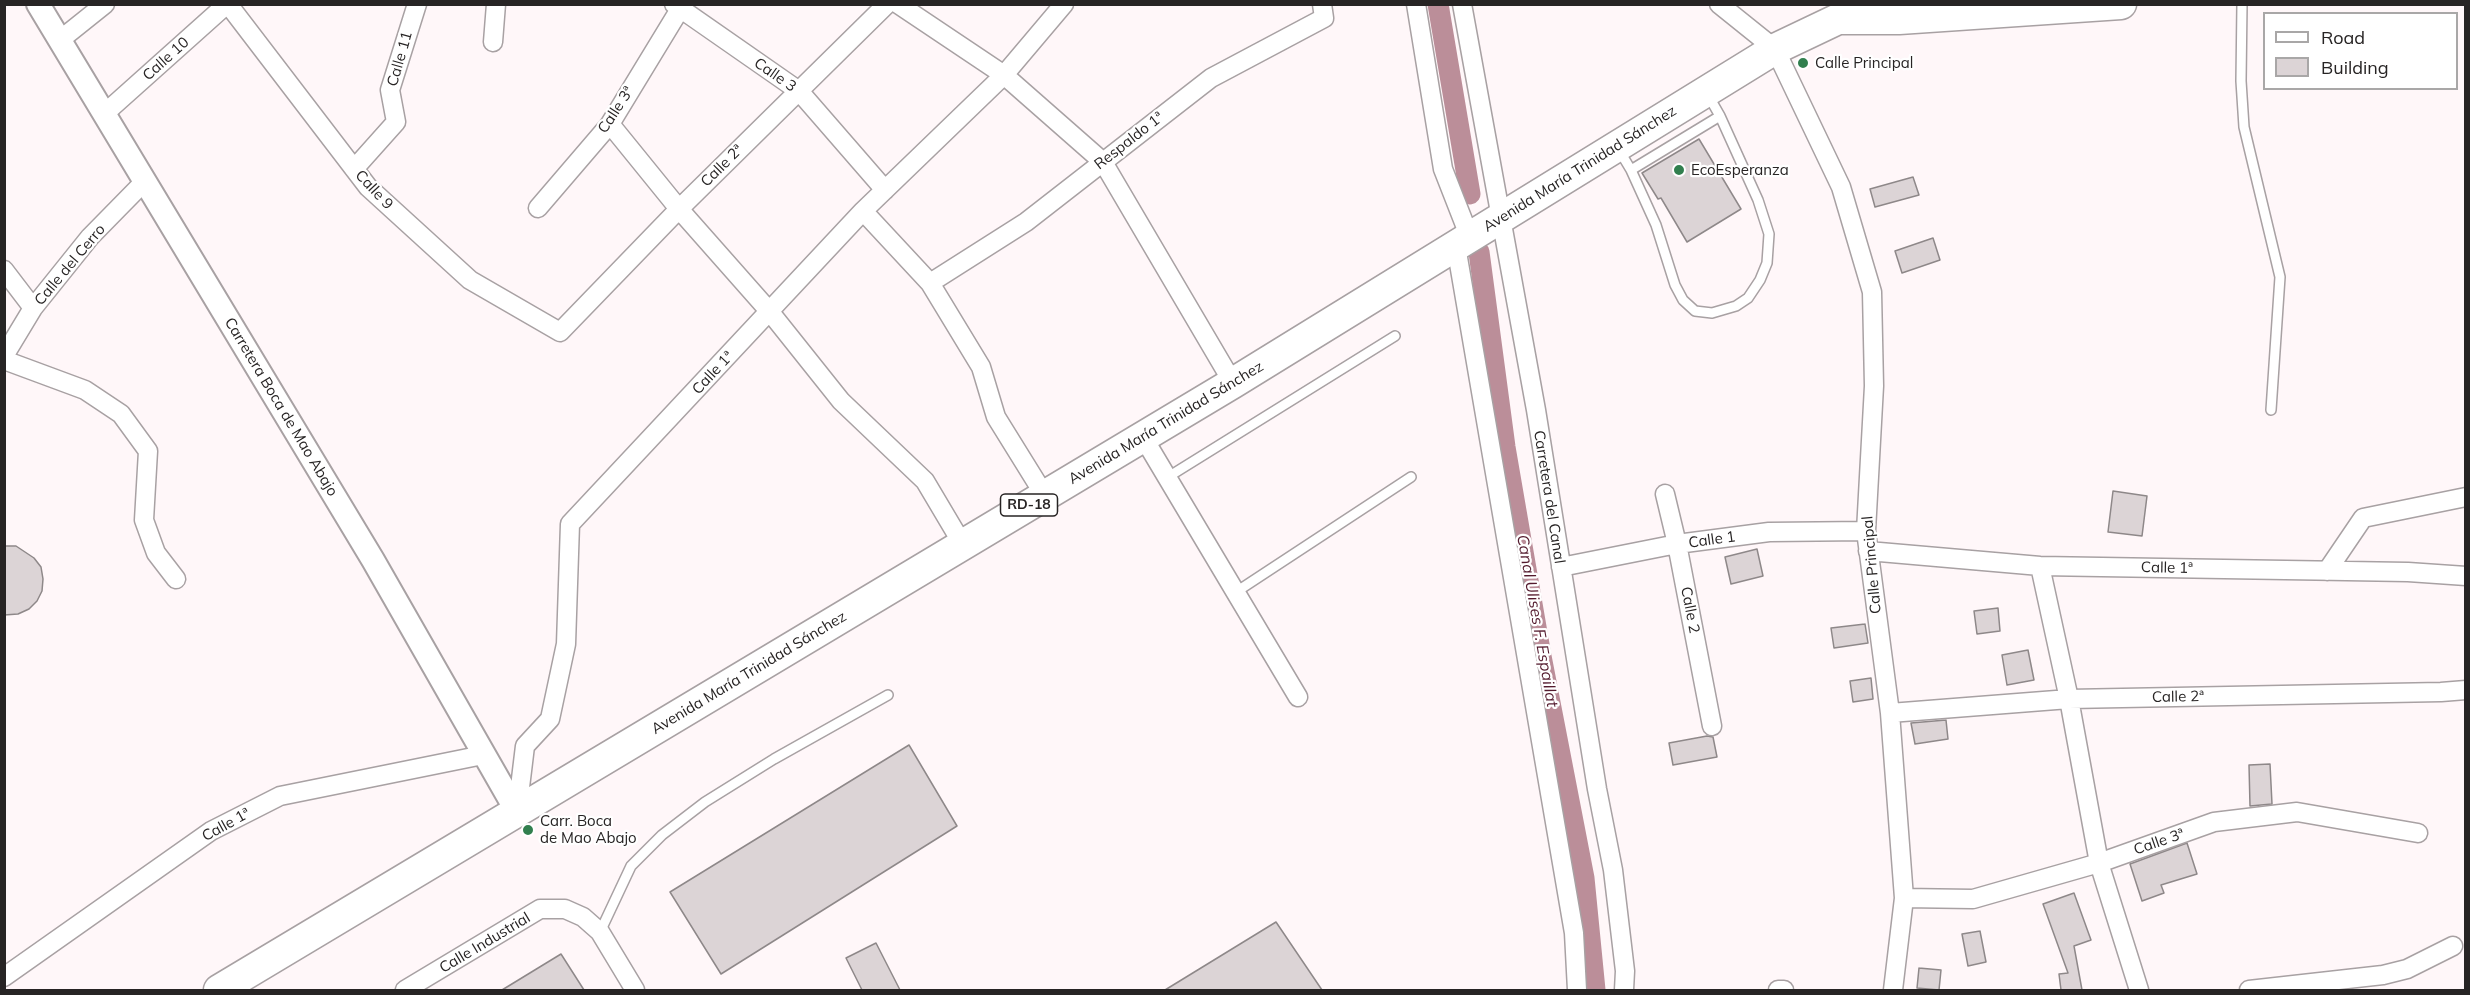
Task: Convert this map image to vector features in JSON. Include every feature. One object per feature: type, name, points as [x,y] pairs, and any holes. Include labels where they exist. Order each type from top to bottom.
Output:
[{"type":"main road","name":"Avenida María Trinidad Sánchez","points":[[219,990],[1233,383],[1463,242],[1501,216],[1624,158],[1705,90],[1775,50],[1850,12],[1899,19],[2121,4]]},
{"type":"street","name":"Carretera Boca de Mao Abajo","points":[[38,4],[373,560],[517,812]]},
{"type":"street","points":[[60,40],[105,4]]},
{"type":"street","name":"Calle 10","points":[[104,114],[227,4]]},
{"type":"street","name":"Calle 9","points":[[227,4],[368,187],[470,280],[560,332]]},
{"type":"street","name":"Calle 11","points":[[354,169],[396,122],[390,90],[417,4]]},
{"type":"street","points":[[493,42],[496,4]]},
{"type":"street","name":"Calle 2ª","points":[[560,332],[679,209],[887,4]]},
{"type":"street","points":[[898,4],[1004,75],[1103,162],[1233,383]]},
{"type":"street","name":"Calle 1ª","points":[[517,812],[525,746],[550,719],[566,644],[570,524],[863,211],[1004,75],[1064,4]]},
{"type":"street","name":"Respaldo 1ª","points":[[930,283],[1026,222],[1211,78],[1324,18],[1322,4]]},
{"type":"street","points":[[1416,4],[1443,169],[1463,242],[1574,933],[1577,990]]},
{"type":"street","name":"Carretera del Canal","points":[[1462,4],[1501,216],[1613,870],[1625,971],[1624,990]]},
{"type":"street","points":[[1719,4],[1775,50]]},
{"type":"street","name":"Calle 3","points":[[678,6],[799,91],[885,190]]},
{"type":"street","name":"Calle 3ª","points":[[538,208],[610,124],[678,6]]},
{"type":"street","name":"Calle Principal","points":[[1775,50],[1841,187],[1872,292],[1874,386],[1866,531],[1890,713],[1904,898],[1893,990]]},
{"type":"street","points":[[610,124],[679,209],[770,312],[841,401],[925,481],[963,545]]},
{"type":"street","name":"Calle del Cerro","points":[[4,358],[33,308],[90,237],[145,181]]},
{"type":"street","points":[[863,211],[930,283],[981,367],[996,417],[1045,496]]},
{"type":"street","points":[[4,270],[33,308]]},
{"type":"street","points":[[4,358],[85,390],[121,414],[148,451],[144,520],[156,553],[176,579]]},
{"type":"street","points":[[1143,436],[1298,697]]},
{"type":"street","name":"Calle 2","points":[[1665,494],[1677,544],[1712,726]]},
{"type":"street","points":[[2327,571],[2363,518],[2466,497]]},
{"type":"street","name":"Calle 1","points":[[1561,567],[1677,544],[1769,532],[1866,531]]},
{"type":"street","name":"Calle 1ª","points":[[1868,551],[2040,566],[2466,576]]},
{"type":"street","points":[[2040,566],[2069,699],[2099,863],[2139,990]]},
{"type":"street","name":"Calle 2ª","points":[[1890,713],[2069,699],[2429,693],[2466,690]]},
{"type":"street","name":"Calle 1ª","points":[[4,977],[211,831],[280,796],[483,755]]},
{"type":"street","name":"Calle 3ª","points":[[1904,898],[1973,899],[2099,863],[2214,822],[2297,812],[2418,833]]},
{"type":"street","name":"Calle Industrial","points":[[405,990],[540,909],[565,909],[583,917],[600,932],[635,990]]},
{"type":"street","points":[[2249,990],[2383,975],[2407,969],[2453,946]]},
{"type":"street","points":[[1778,990],[1784,990]]},
{"type":"lane","points":[[2242,4],[2241,81],[2244,127],[2280,277],[2271,410]]},
{"type":"lane","points":[[1705,90],[1720,117],[1758,200],[1769,234],[1767,263],[1760,280],[1748,298],[1736,306],[1712,313],[1695,311],[1683,300],[1674,285],[1656,225],[1624,158],[1720,117]]},
{"type":"lane","points":[[1168,477],[1395,336]]},
{"type":"lane","points":[[1236,592],[1411,477]]},
{"type":"lane","points":[[600,932],[631,866],[662,835],[705,802],[764,765],[888,695]]},
{"type":"building","points":[[1699,139],[1741,209],[1687,242],[1661,198],[1658,199],[1642,173]]},
{"type":"building","points":[[1913,177],[1919,195],[1875,207],[1870,189]]},
{"type":"building","points":[[1933,238],[1940,260],[1902,273],[1895,251]]},
{"type":"building","points":[[2113,491],[2147,496],[2142,536],[2108,532]]},
{"type":"building","points":[[4,546],[16,546],[34,558],[41,567],[42,591],[37,601],[29,609],[18,614],[4,615]]},
{"type":"building","points":[[1757,549],[1763,576],[1731,584],[1725,557]]},
{"type":"building","points":[[1998,608],[2000,631],[1977,634],[1974,611]]},
{"type":"building","points":[[1865,624],[1868,643],[1834,648],[1831,628]]},
{"type":"building","points":[[2028,650],[2034,680],[2007,685],[2002,655]]},
{"type":"building","points":[[1871,678],[1873,699],[1853,702],[1850,681]]},
{"type":"building","points":[[1946,720],[1948,739],[1915,744],[1911,723]]},
{"type":"building","points":[[1707,736],[1713,737],[1717,757],[1673,765],[1669,743]]},
{"type":"building","points":[[909,745],[957,826],[721,974],[670,892]]},
{"type":"building","points":[[2270,764],[2272,804],[2250,806],[2249,765]]},
{"type":"building","points":[[2187,843],[2197,874],[2161,885],[2164,893],[2142,901],[2130,864]]},
{"type":"building","points":[[2074,893],[2091,940],[2074,946],[2082,990],[2061,990],[2059,974],[2068,973],[2043,904]]},
{"type":"building","points":[[1276,922],[1322,990],[1165,990]]},
{"type":"building","points":[[1980,931],[1986,962],[1968,966],[1962,934]]},
{"type":"building","points":[[876,943],[900,990],[862,990],[846,958]]},
{"type":"building","points":[[561,954],[584,990],[502,990]]},
{"type":"building","points":[[1919,968],[1941,970],[1939,990],[1917,988]]},
{"type":"waterway","name":"Canal Ulises F. Espaillat","points":[[1438,4],[1470,194]]},
{"type":"waterway","name":"Canal Ulises F. Espaillat","points":[[1479,252],[1505,447],[1541,656],[1584,878],[1595,990]]},
{"type":"place","name":"Calle Principal","points":[[1803,63]]},
{"type":"place","name":"EcoEsperanza","points":[[1679,170]]},
{"type":"place","name":"Carr. Boca de Mao Abajo","points":[[528,830]]}]
